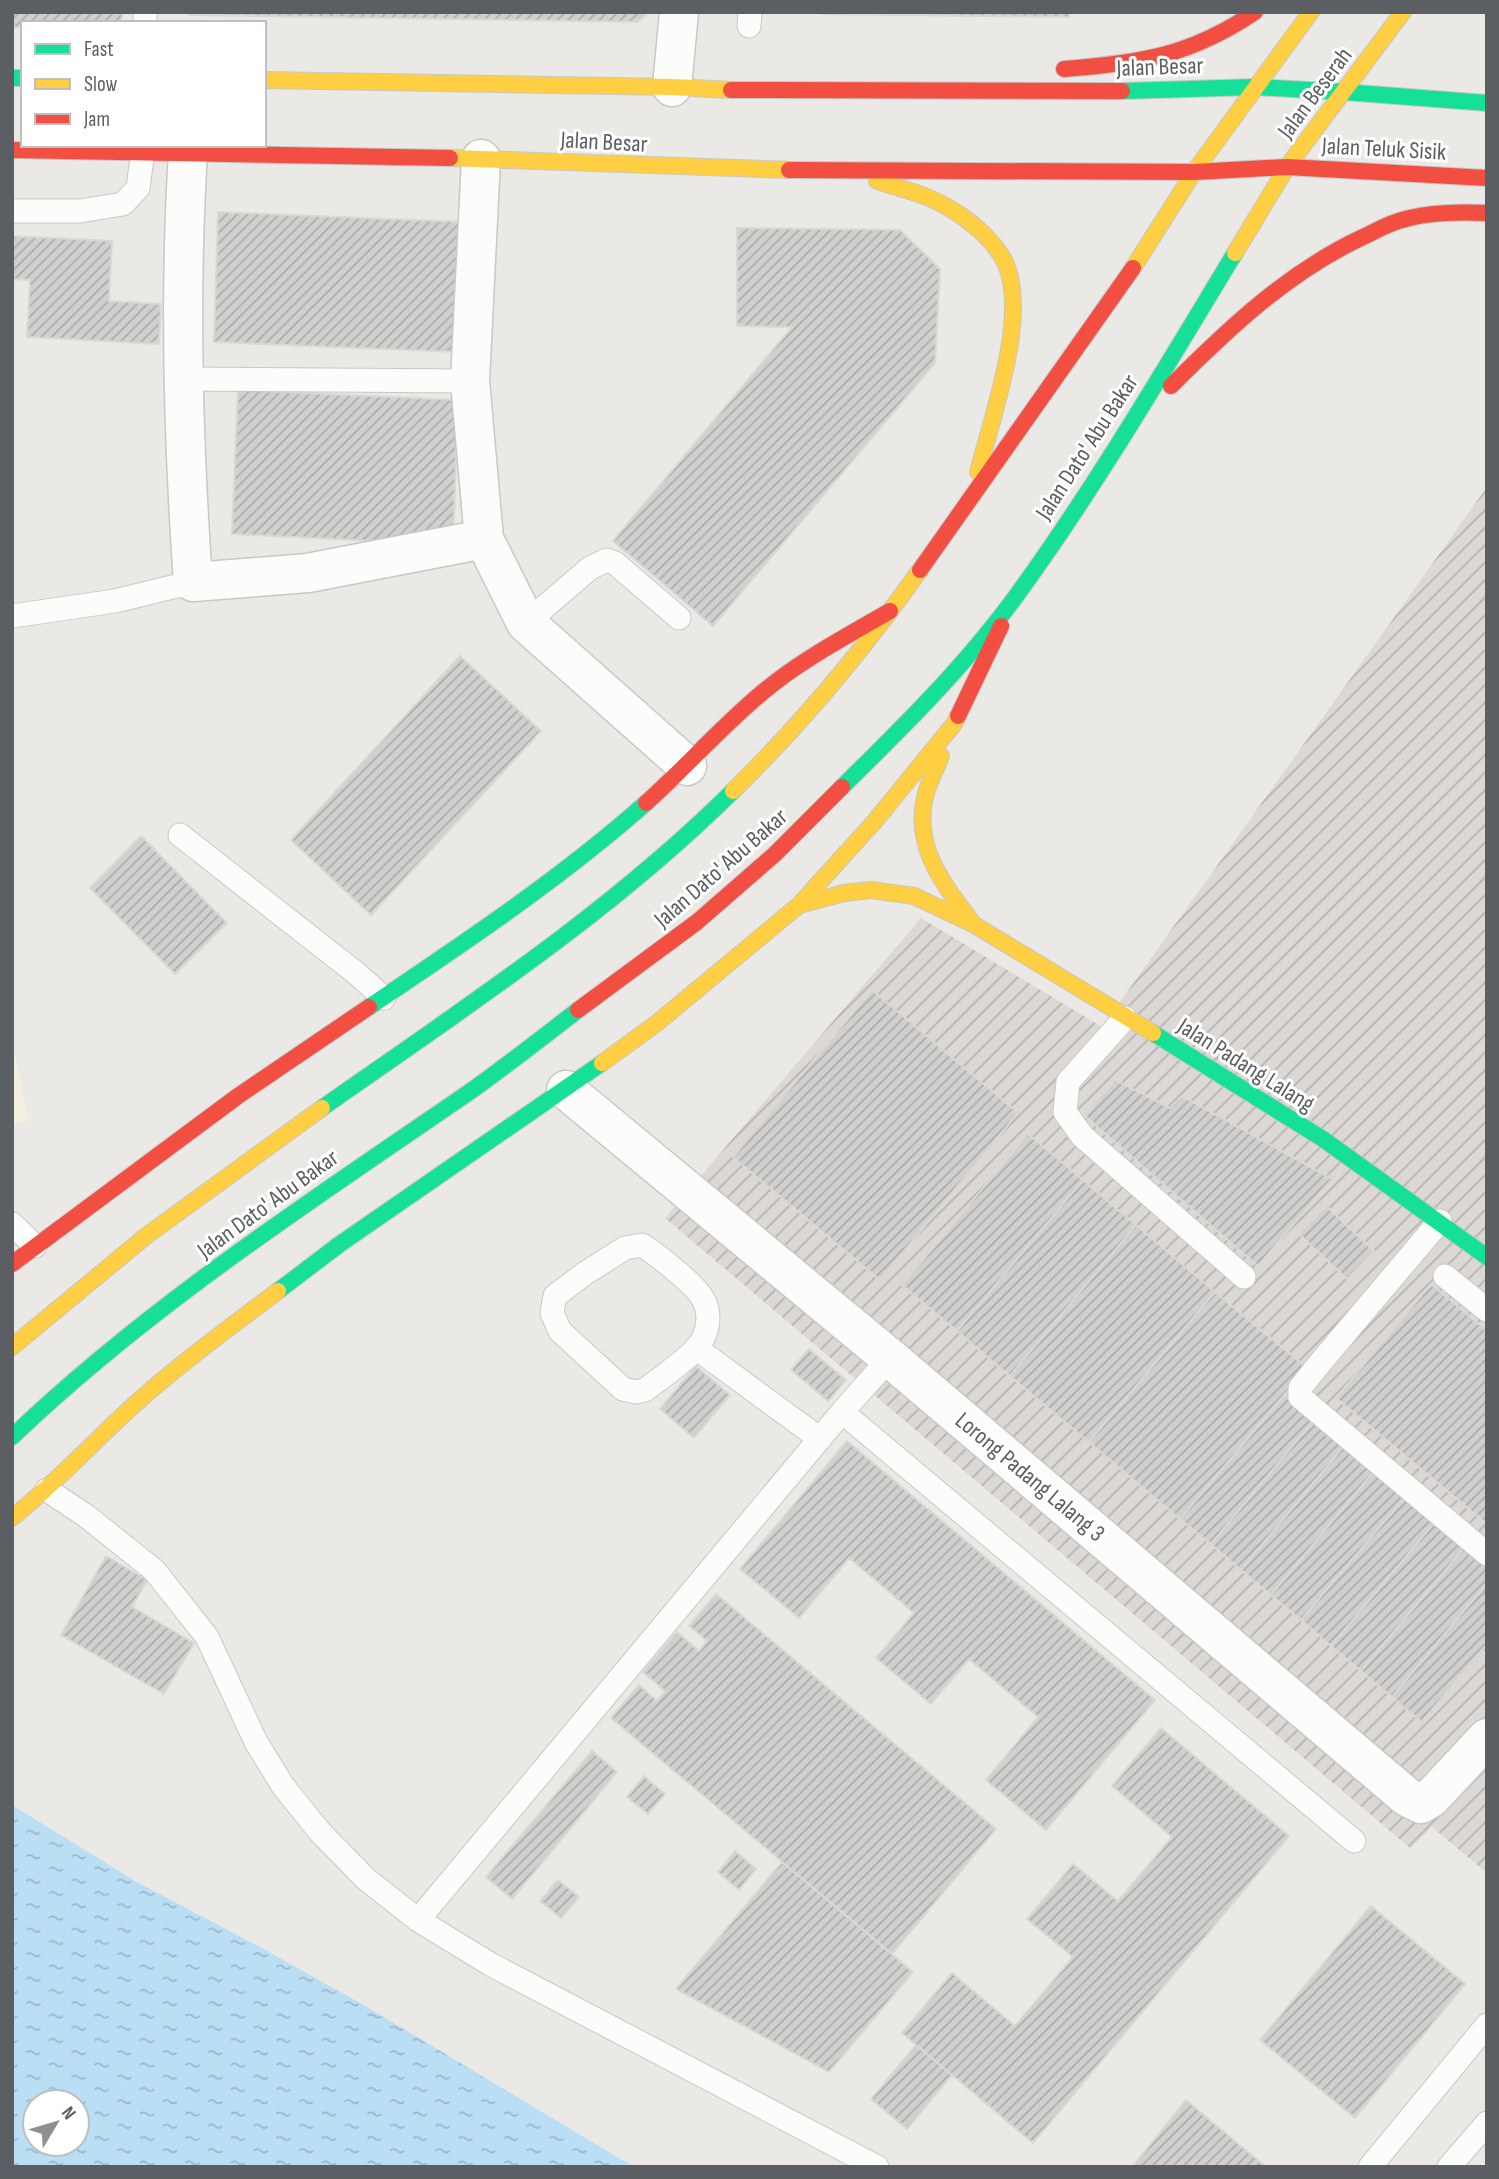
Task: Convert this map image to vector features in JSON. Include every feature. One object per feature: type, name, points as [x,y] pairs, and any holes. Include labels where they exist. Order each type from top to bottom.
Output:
[{"type":"main road","points":[[1052,70],[1107,66],[1190,48],[1224,32],[1255,12]]},
{"type":"main road","name":"Jalan Beserah","points":[[1194,172],[1311,12]]},
{"type":"main road","name":"Jalan Beserah","points":[[1287,167],[1404,12]]},
{"type":"main road","points":[[762,92],[997,74]]},
{"type":"main road","name":"Jalan Besar","points":[[266,80],[672,87],[762,92],[1136,91],[1256,87],[1344,92]]},
{"type":"main road","points":[[1344,92],[1487,103]]},
{"type":"main road","name":"Jalan Besar","points":[[12,150],[481,159],[642,167],[852,172],[1194,172]]},
{"type":"main road","name":"Jalan Teluk Sisik","points":[[1194,172],[1287,167],[1487,178]]},
{"type":"main road","name":"Jalan Dato' Abu Bakar","points":[[12,1437],[63,1388],[175,1299],[311,1198],[470,1091],[697,922],[775,854],[931,699],[1014,599],[1128,430],[1287,167]]},
{"type":"main road","points":[[852,172],[947,206],[981,232],[1007,267],[1014,305],[1006,359],[972,494]]},
{"type":"main road","name":"Jalan Dato' Abu Bakar","points":[[12,1347],[49,1314],[160,1226],[501,983],[646,871],[732,793],[848,665],[892,610],[1144,252],[1194,172]]},
{"type":"main road","points":[[1128,430],[1222,335],[1264,297],[1307,265],[1344,244],[1401,220],[1487,212]]},
{"type":"main road","points":[[973,924],[933,869],[923,842],[925,797],[954,724],[1014,599]]},
{"type":"main road","points":[[12,1264],[238,1096],[487,927],[599,842],[687,766],[762,692],[802,663],[892,610]]},
{"type":"main road","points":[[12,1518],[47,1490],[124,1414],[214,1339],[340,1244],[566,1090],[657,1023],[799,905],[875,821],[954,724]]},
{"type":"main road","name":"Jalan Padang Lalang","points":[[799,905],[844,893],[871,890],[914,897],[973,924],[1236,1083],[1323,1139],[1487,1257]]},
{"type":"street","points":[[672,87],[678,12]]},
{"type":"street","points":[[188,153],[183,243],[182,379],[193,582],[308,573],[484,539]]},
{"type":"street","points":[[481,159],[470,381],[484,539],[526,623],[687,766]]},
{"type":"street","name":"Lorong Padang Lalang 3","points":[[566,1090],[891,1358],[1413,1801],[1421,1804],[1432,1798],[1487,1738]]},
{"type":"lane","points":[[12,212],[80,211],[123,204],[138,188],[143,152]]},
{"type":"lane","points":[[182,379],[470,381]]},
{"type":"lane","points":[[526,623],[590,568],[607,560],[615,563],[679,618]]},
{"type":"lane","points":[[12,616],[116,601],[193,582]]},
{"type":"lane","points":[[180,835],[384,998]]},
{"type":"lane","points":[[1125,1018],[1068,1082],[1065,1112],[1082,1136],[1244,1277]]},
{"type":"lane","points":[[1440,1222],[1320,1363],[1300,1388],[1300,1397],[1487,1554]]},
{"type":"lane","points":[[12,1224],[35,1245]]},
{"type":"lane","points":[[642,1245],[657,1254],[703,1297],[709,1317],[707,1333],[696,1348],[645,1391],[623,1389],[559,1331],[552,1313],[555,1296],[625,1248],[642,1245]]},
{"type":"lane","points":[[1444,1276],[1487,1310]]},
{"type":"lane","points":[[696,1348],[820,1439]]},
{"type":"lane","points":[[418,1920],[842,1412],[891,1358]]},
{"type":"lane","points":[[842,1412],[1354,1842]]},
{"type":"lane","points":[[47,1490],[85,1515],[154,1570],[207,1637],[256,1742],[283,1786],[320,1832],[366,1879],[418,1920],[501,1970],[877,2167]]},
{"type":"lane","points":[[1370,2167],[1487,2025]]},
{"type":"lane","points":[[1449,2167],[1487,2123]]},
{"type":"shaded area","points":[[1487,487],[1487,1873],[1432,1827],[1410,1848],[665,1218],[921,918],[1102,1027]]},
{"type":"shaded area","points":[[12,1042],[29,1121],[12,1124]]},
{"type":"water","points":[[12,1805],[135,1881],[362,2004],[634,2167],[12,2167]]},
{"type":"building","points":[[12,12],[122,12],[122,21],[21,21],[21,28],[12,27]]},
{"type":"building","points":[[187,12],[648,12],[638,22],[189,15]]},
{"type":"building","points":[[818,12],[1069,12],[1069,17],[820,14]]},
{"type":"building","points":[[218,212],[462,222],[458,352],[214,342]]},
{"type":"building","points":[[737,228],[900,230],[940,269],[935,363],[713,626],[613,541],[792,327],[737,326]]},
{"type":"building","points":[[12,236],[112,241],[109,301],[161,304],[159,344],[27,337],[30,280],[12,279]]},
{"type":"building","points":[[238,390],[458,400],[453,545],[232,534]]},
{"type":"building","points":[[460,656],[541,731],[371,915],[291,840]]},
{"type":"building","points":[[141,836],[227,923],[175,974],[90,888]]},
{"type":"building","points":[[872,990],[1018,1113],[880,1280],[733,1157]]},
{"type":"building","points":[[1115,1080],[1170,1108],[1182,1096],[1332,1179],[1258,1266],[1085,1116]]},
{"type":"building","points":[[1028,1134],[1083,1180],[957,1331],[902,1285]]},
{"type":"building","points":[[1083,1180],[1136,1225],[1010,1376],[957,1331]]},
{"type":"building","points":[[1326,1206],[1374,1251],[1347,1279],[1299,1234]]},
{"type":"building","points":[[1136,1225],[1215,1292],[1089,1442],[1010,1376]]},
{"type":"building","points":[[1431,1284],[1487,1331],[1487,1524],[1336,1398]]},
{"type":"building","points":[[1215,1292],[1307,1368],[1180,1519],[1089,1442]]},
{"type":"building","points":[[809,1349],[846,1380],[828,1401],[791,1370]]},
{"type":"building","points":[[696,1366],[730,1395],[694,1438],[660,1409]]},
{"type":"building","points":[[1284,1395],[1314,1420],[1211,1544],[1180,1519]]},
{"type":"building","points":[[1314,1420],[1344,1446],[1241,1570],[1211,1544]]},
{"type":"building","points":[[847,1441],[1155,1700],[1046,1830],[986,1780],[1038,1717],[969,1659],[931,1704],[876,1658],[914,1613],[849,1558],[799,1618],[740,1569]]},
{"type":"building","points":[[1344,1446],[1374,1471],[1271,1595],[1241,1570]]},
{"type":"building","points":[[1374,1471],[1405,1497],[1301,1620],[1271,1595]]},
{"type":"building","points":[[1405,1497],[1435,1522],[1331,1646],[1301,1620]]},
{"type":"building","points":[[1435,1522],[1465,1547],[1361,1671],[1331,1646]]},
{"type":"building","points":[[1465,1547],[1487,1565],[1487,1583],[1392,1697],[1361,1671]]},
{"type":"building","points":[[106,1556],[147,1580],[132,1607],[194,1643],[164,1694],[61,1635]]},
{"type":"building","points":[[1487,1583],[1487,1644],[1422,1722],[1392,1697]]},
{"type":"building","points":[[716,1594],[996,1829],[892,1954],[611,1718],[639,1685],[657,1701],[665,1691],[643,1672],[677,1632],[699,1651],[707,1641],[689,1626]]},
{"type":"building","points":[[1161,1728],[1289,1836],[1033,2143],[902,2033],[952,1973],[1015,2026],[1073,1957],[1027,1919],[1073,1864],[1118,1901],[1172,1837],[1112,1786]]},
{"type":"building","points":[[592,1751],[617,1772],[512,1899],[486,1877]]},
{"type":"building","points":[[644,1776],[665,1794],[648,1814],[627,1797]]},
{"type":"building","points":[[735,1851],[756,1869],[739,1890],[718,1872]]},
{"type":"building","points":[[782,1862],[913,1972],[829,2072],[676,1989]]},
{"type":"building","points":[[558,1880],[579,1897],[561,1918],[540,1901]]},
{"type":"building","points":[[1371,1906],[1465,1984],[1355,2118],[1260,2040]]},
{"type":"building","points":[[916,2045],[952,2075],[907,2129],[871,2099]]},
{"type":"building","points":[[1186,2100],[1266,2167],[1132,2167]]},
{"type":"traffic: fast","points":[[12,78],[21,78]]},
{"type":"traffic: fast","points":[[1122,91],[1256,87],[1344,92]]},
{"type":"traffic: fast","points":[[1344,92],[1487,103]]},
{"type":"traffic: fast","points":[[842,787],[953,673],[1014,599],[1101,472],[1235,253]]},
{"type":"traffic: fast","points":[[322,1108],[586,919],[686,836],[733,791]]},
{"type":"traffic: fast","points":[[369,1007],[546,884],[646,803]]},
{"type":"traffic: fast","points":[[12,1437],[119,1343],[176,1299],[291,1215],[482,1083],[578,1010]]},
{"type":"traffic: fast","points":[[1153,1033],[1323,1139],[1487,1257]]},
{"type":"traffic: fast","points":[[278,1291],[340,1244],[602,1063]]},
{"type":"traffic: slow","points":[[1133,268],[1194,172],[1311,12]]},
{"type":"traffic: slow","points":[[1235,253],[1287,167],[1403,12]]},
{"type":"traffic: slow","points":[[266,80],[731,90]]},
{"type":"traffic: slow","points":[[450,158],[789,170]]},
{"type":"traffic: slow","points":[[877,181],[939,202],[956,212],[990,241],[1007,267],[1012,289],[1010,341],[999,397],[978,472]]},
{"type":"traffic: slow","points":[[733,791],[784,739],[832,684],[920,570]]},
{"type":"traffic: slow","points":[[602,1063],[657,1023],[799,905],[875,821],[958,716]]},
{"type":"traffic: slow","points":[[941,756],[925,797],[923,832],[933,864],[972,922]]},
{"type":"traffic: slow","points":[[799,905],[844,893],[871,890],[914,896],[973,924],[1153,1033]]},
{"type":"traffic: slow","points":[[12,1347],[146,1236],[322,1108]]},
{"type":"traffic: slow","points":[[12,1518],[160,1383],[278,1291]]},
{"type":"traffic: jam","points":[[1064,69],[1117,64],[1164,55],[1208,39],[1255,12]]},
{"type":"traffic: jam","points":[[731,90],[1122,91]]},
{"type":"traffic: jam","points":[[12,150],[450,158]]},
{"type":"traffic: jam","points":[[1194,172],[1287,167],[1487,178]]},
{"type":"traffic: jam","points":[[789,170],[1194,172]]},
{"type":"traffic: jam","points":[[1171,386],[1261,303],[1336,251],[1387,225],[1412,217],[1444,213],[1487,213]]},
{"type":"traffic: jam","points":[[920,570],[1133,268]]},
{"type":"traffic: jam","points":[[646,803],[733,719],[778,680],[890,611]]},
{"type":"traffic: jam","points":[[958,716],[1001,626]]},
{"type":"traffic: jam","points":[[578,1010],[697,922],[775,854],[842,787]]},
{"type":"traffic: jam","points":[[12,1264],[238,1096],[369,1007]]}]
